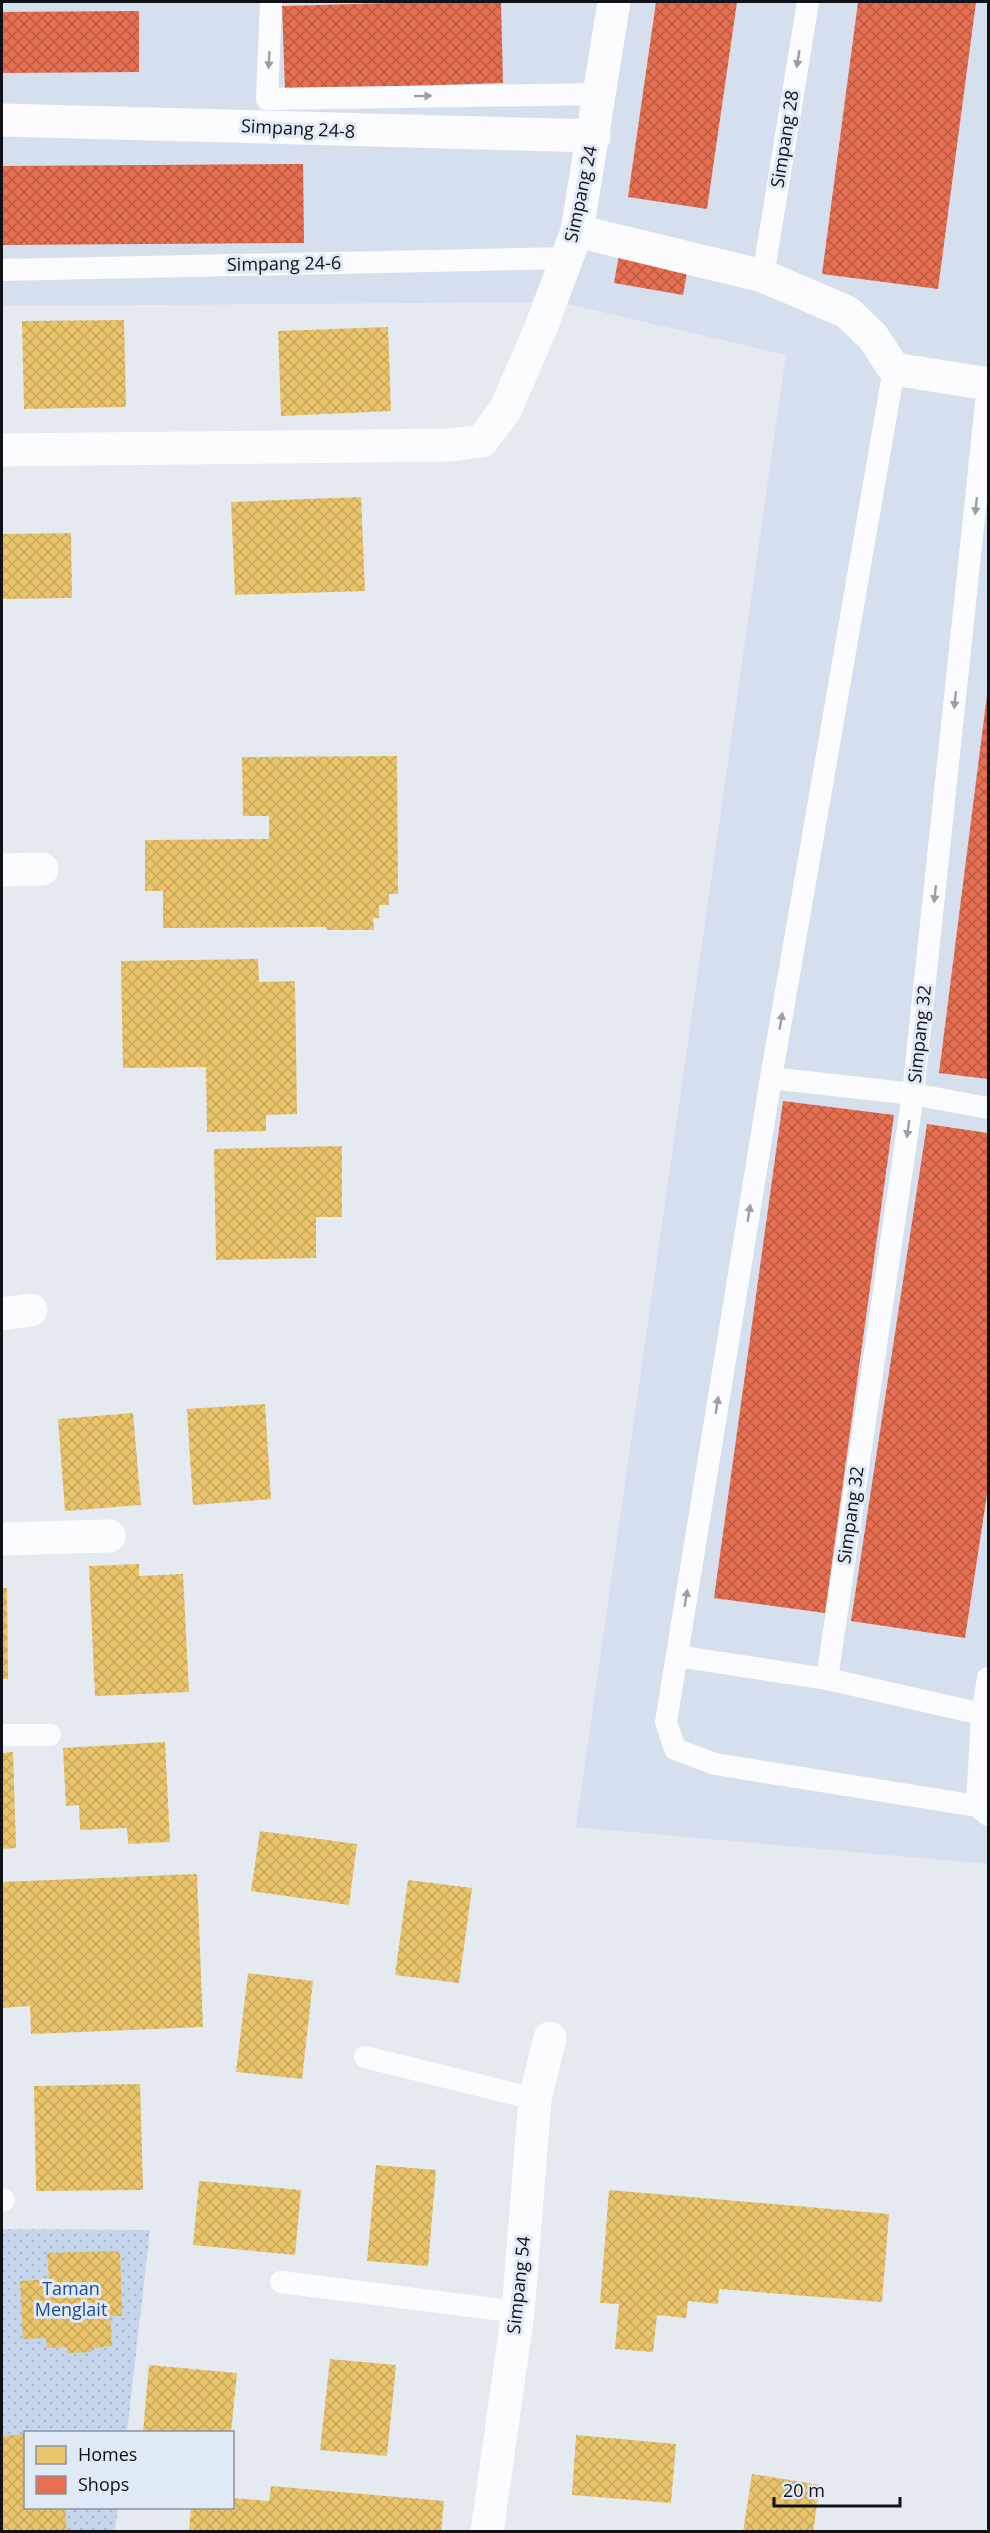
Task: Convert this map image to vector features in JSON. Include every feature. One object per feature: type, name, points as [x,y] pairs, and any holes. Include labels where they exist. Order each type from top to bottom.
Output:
[{"type":"street","name":"Simpang 24","points":[[2,450],[451,445],[482,441],[505,410],[540,330],[572,244],[594,136],[614,2]]},
{"type":"street","name":"Simpang 24-8","points":[[2,120],[153,122],[342,131],[594,136]]},
{"type":"street","points":[[572,244],[763,276],[847,312],[873,337],[894,369],[988,385]]},
{"type":"street","points":[[2,870],[42,869]]},
{"type":"street","points":[[2,1539],[109,1536]]},
{"type":"street","name":"Simpang 54","points":[[487,2532],[518,2312],[536,2099],[550,2038]]},
{"type":"lane","points":[[271,2],[267,99],[600,94]]},
{"type":"lane","name":"Simpang 28","points":[[763,276],[808,2]]},
{"type":"lane","name":"Simpang 24-6","points":[[2,270],[572,244]]},
{"type":"lane","points":[[894,369],[771,1078],[666,1722],[675,1749],[715,1764],[983,1810],[982,1714],[988,1678]]},
{"type":"lane","name":"Simpang 32","points":[[827,1679],[913,1094],[988,385]]},
{"type":"lane","points":[[771,1078],[913,1094],[988,1107]]},
{"type":"lane","points":[[676,1656],[827,1679],[982,1714]]},
{"type":"lane","points":[[2,1735],[50,1734]]},
{"type":"lane","points":[[365,2057],[536,2099]]},
{"type":"lane","points":[[281,2282],[518,2312]]},
{"type":"shaded area","points":[[2,2],[988,2],[988,1864],[576,1827],[786,355],[559,302],[2,306]]},
{"type":"green space","name":"Taman Menglait","points":[[2,2229],[150,2230],[127,2431],[24,2431],[24,2509],[118,2509],[115,2531],[2,2532]]},
{"type":"building: Homes","points":[[124,320],[126,407],[24,409],[22,321]]},
{"type":"building: Homes","points":[[388,327],[391,411],[281,416],[278,331]]},
{"type":"building: Homes","points":[[361,497],[365,591],[235,595],[231,502]]},
{"type":"building: Homes","points":[[71,533],[72,598],[2,599],[2,534]]},
{"type":"building: Homes","points":[[397,756],[398,894],[389,894],[389,905],[379,905],[379,918],[373,918],[374,930],[327,930],[326,927],[163,928],[163,891],[145,891],[145,840],[269,839],[269,816],[243,816],[242,757]]},
{"type":"building: Homes","points":[[258,959],[259,982],[295,981],[297,1114],[266,1115],[266,1131],[207,1132],[206,1067],[123,1068],[121,961]]},
{"type":"building: Homes","points":[[342,1146],[342,1217],[316,1217],[316,1258],[216,1260],[214,1149]]},
{"type":"building: Homes","points":[[265,1404],[271,1499],[193,1505],[187,1409]]},
{"type":"building: Homes","points":[[133,1413],[141,1505],[65,1511],[58,1419]]},
{"type":"building: Homes","points":[[139,1564],[139,1576],[183,1574],[189,1692],[95,1696],[89,1566]]},
{"type":"building: Homes","points":[[2,1588],[7,1588],[8,1679],[2,1679]]},
{"type":"building: Homes","points":[[165,1742],[170,1842],[128,1844],[127,1828],[80,1830],[79,1805],[66,1806],[63,1748]]},
{"type":"building: Homes","points":[[13,1752],[16,1848],[2,1849],[2,1753]]},
{"type":"building: Homes","points":[[260,1831],[357,1844],[349,1905],[251,1891]]},
{"type":"building: Homes","points":[[197,1874],[203,2027],[31,2034],[30,2006],[2,2008],[2,1882]]},
{"type":"building: Homes","points":[[408,1880],[472,1888],[459,1983],[395,1975]]},
{"type":"building: Homes","points":[[248,1973],[313,1981],[302,2079],[236,2072]]},
{"type":"building: Homes","points":[[140,2084],[143,2190],[36,2191],[34,2086]]},
{"type":"building: Homes","points":[[376,2165],[436,2170],[428,2266],[367,2261]]},
{"type":"building: Homes","points":[[199,2181],[301,2190],[295,2255],[193,2245]]},
{"type":"building: Homes","points":[[609,2190],[889,2214],[882,2302],[719,2289],[718,2304],[688,2301],[686,2318],[657,2315],[653,2352],[615,2349],[619,2304],[600,2303]]},
{"type":"building: Homes","points":[[120,2251],[122,2316],[110,2316],[112,2346],[92,2348],[92,2352],[67,2353],[67,2347],[47,2348],[46,2338],[23,2339],[20,2281],[49,2279],[47,2253]]},
{"type":"building: Homes","points":[[330,2359],[396,2365],[387,2456],[320,2450]]},
{"type":"building: Homes","points":[[149,2365],[237,2373],[231,2431],[143,2431]]},
{"type":"building: Homes","points":[[24,2434],[24,2509],[65,2509],[67,2532],[2,2532],[2,2436]]},
{"type":"building: Homes","points":[[576,2435],[676,2444],[671,2503],[572,2495]]},
{"type":"building: Homes","points":[[752,2474],[820,2485],[813,2532],[743,2532]]},
{"type":"building: Homes","points":[[271,2486],[444,2501],[441,2532],[189,2532],[191,2509],[234,2509],[234,2498],[269,2501]]},
{"type":"building: Shops","points":[[501,2],[503,83],[285,90],[282,6]]},
{"type":"building: Shops","points":[[656,2],[737,2],[707,209],[628,197]]},
{"type":"building: Shops","points":[[858,2],[976,2],[938,289],[822,274]]},
{"type":"building: Shops","points":[[139,11],[139,72],[2,73],[2,12]]},
{"type":"building: Shops","points":[[303,164],[304,243],[2,245],[2,166]]},
{"type":"building: Shops","points":[[620,249],[689,262],[683,295],[614,283]]},
{"type":"building: Shops","points":[[988,695],[988,1079],[939,1073]]},
{"type":"building: Shops","points":[[783,1101],[894,1115],[825,1613],[714,1598]]},
{"type":"building: Shops","points":[[927,1124],[988,1133],[988,1488],[965,1638],[851,1621]]}]
